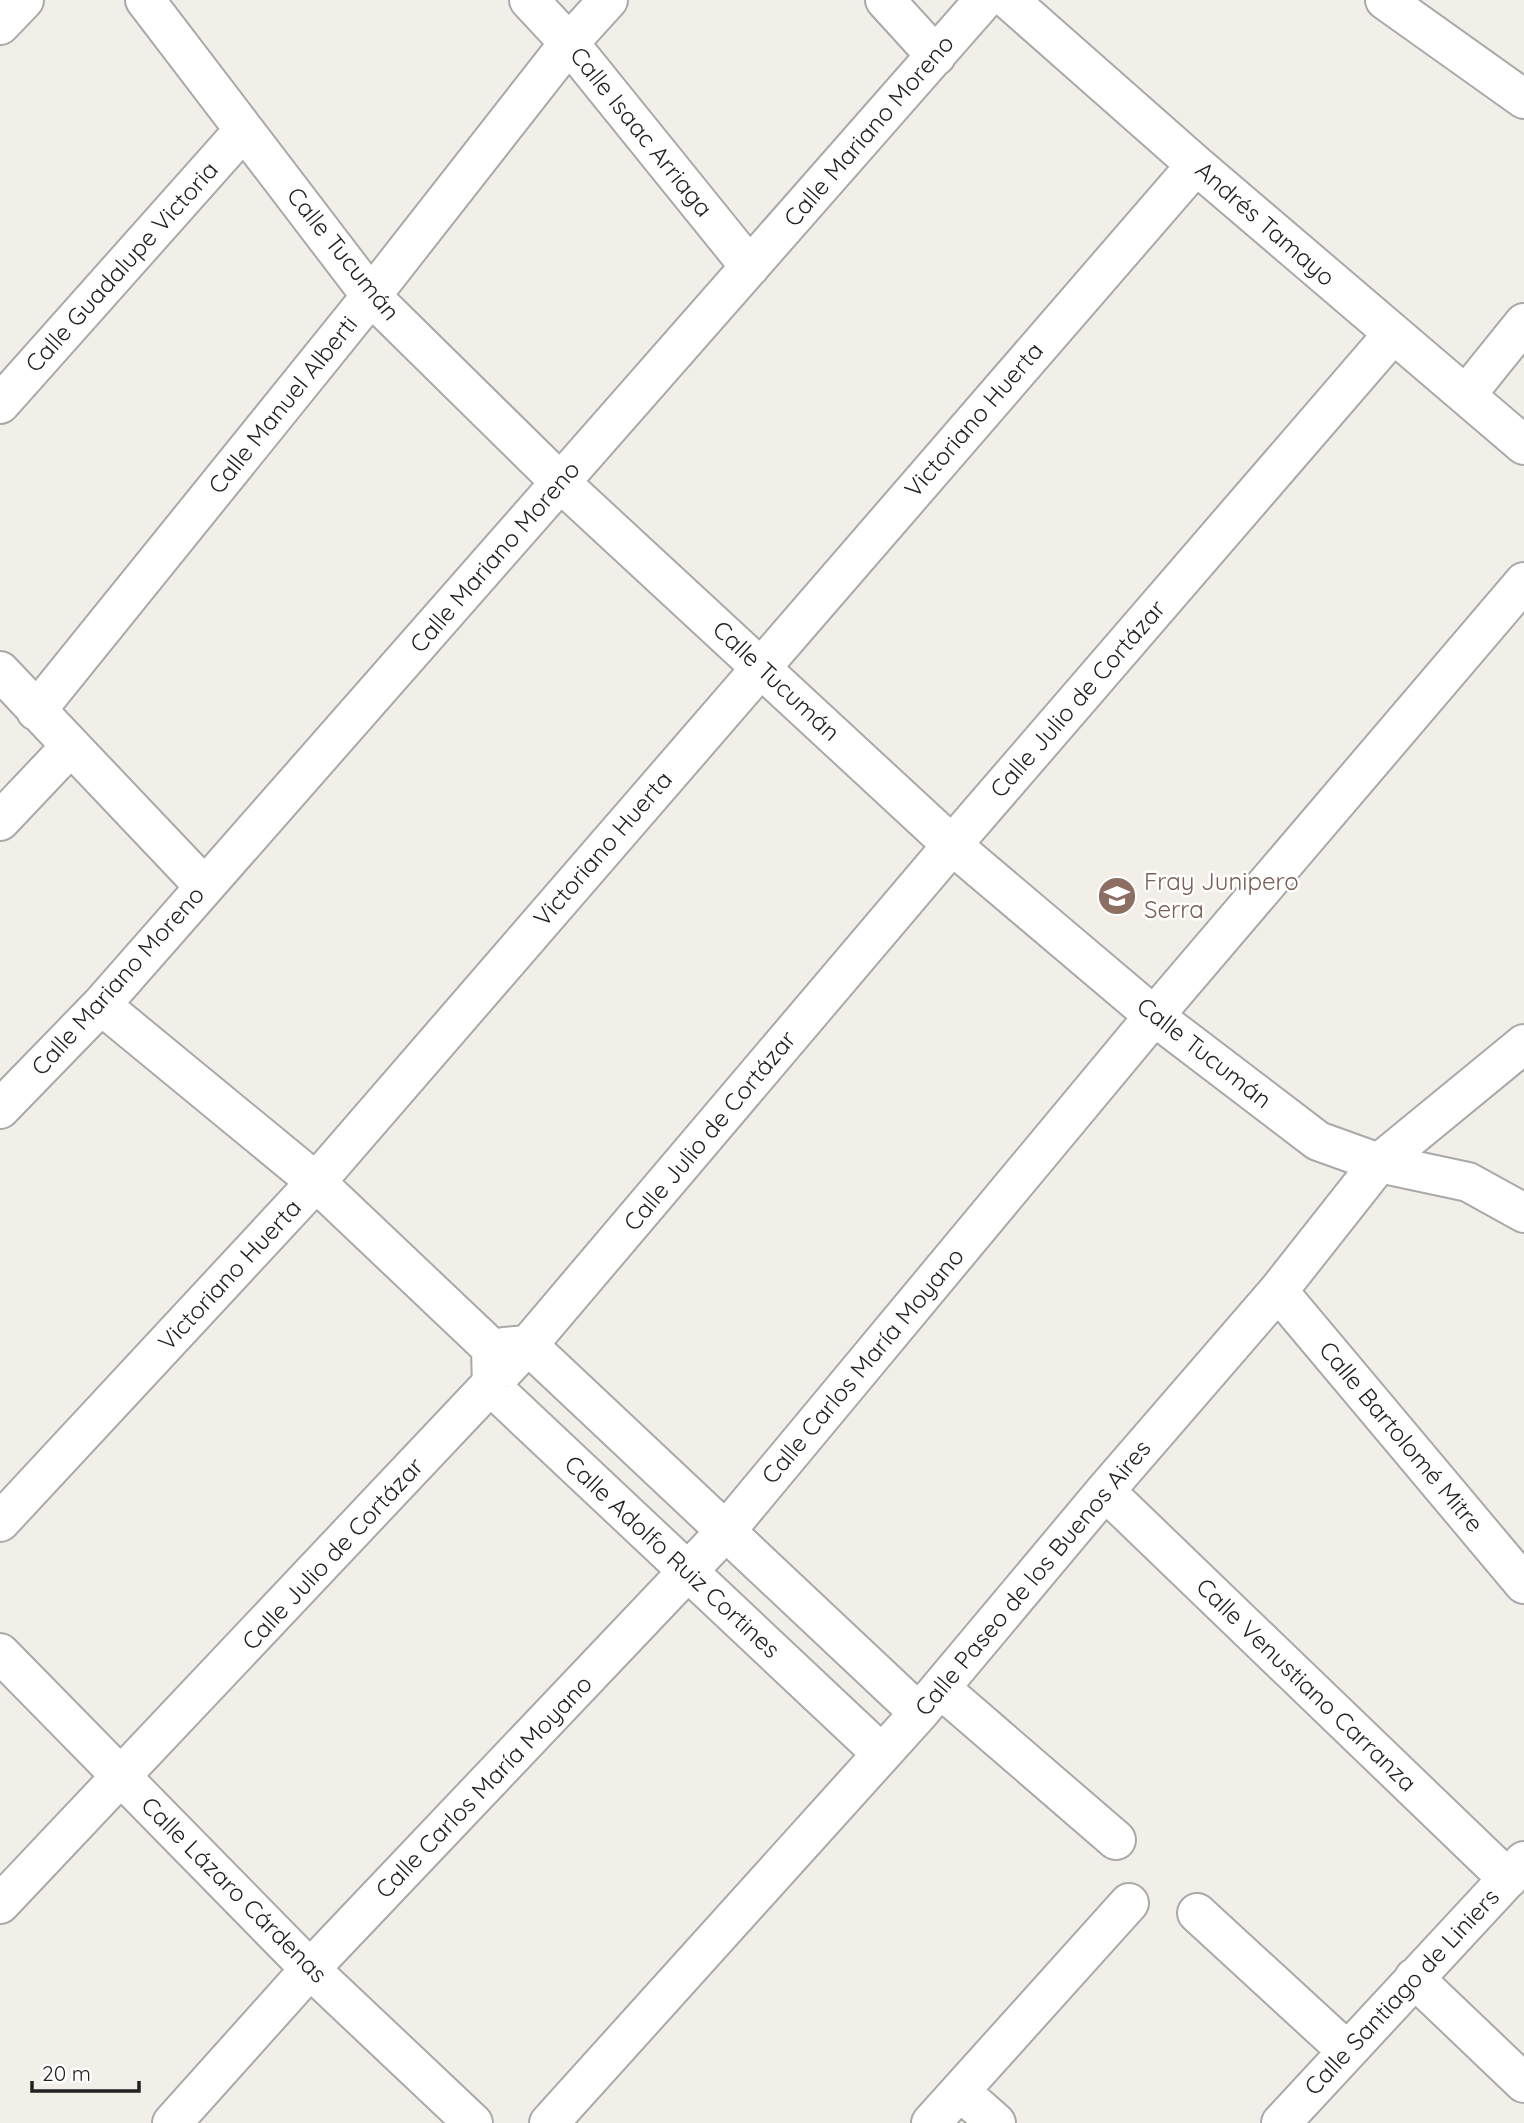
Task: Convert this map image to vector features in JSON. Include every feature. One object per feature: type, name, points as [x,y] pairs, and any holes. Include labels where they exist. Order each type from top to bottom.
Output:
[{"type":"street","points":[[0,25],[24,0]]},
{"type":"street","name":"Calle Tucumán","points":[[145,0],[371,296],[561,483],[953,845],[1154,1016],[1318,1141],[1379,1163],[1468,1182],[1524,1213]]},
{"type":"street","name":"Calle Isaac Arriaga","points":[[528,0],[569,43],[750,267]]},
{"type":"street","name":"Calle Manuel Alberti","points":[[36,710],[371,296],[569,43],[608,0]]},
{"type":"street","points":[[885,0],[936,56]]},
{"type":"street","name":"Calle Mariano Moreno","points":[[0,1109],[101,1005],[984,0]]},
{"type":"street","name":"Andrés Tamayo","points":[[1009,0],[1196,165],[1524,445]]},
{"type":"street","points":[[1385,0],[1524,99]]},
{"type":"street","name":"Calle Guadalupe Victoria","points":[[0,404],[244,130]]},
{"type":"street","name":"Victoriano Huerta","points":[[0,1522],[316,1182],[1196,165]]},
{"type":"street","points":[[1465,395],[1524,323]]},
{"type":"street","name":"Calle Julio de Cortázar","points":[[0,1904],[492,1387],[510,1347],[953,845],[1393,334]]},
{"type":"street","name":"Calle Carlos María Moyano","points":[[172,2123],[310,1969],[725,1532],[1154,1016],[1524,582]]},
{"type":"street","points":[[0,671],[204,886]]},
{"type":"street","points":[[0,821],[71,747]]},
{"type":"street","points":[[101,1005],[316,1182],[725,1532],[930,1701],[1116,1840]]},
{"type":"street","name":"Calle Paseo de los Buenos Aires","points":[[549,2123],[930,1701],[1105,1491],[1278,1291],[1379,1163],[1524,1044]]},
{"type":"street","name":"Calle Bartolomé Mitre","points":[[1278,1291],[1524,1584]]},
{"type":"street","name":"Calle Adolfo Ruiz Cortines","points":[[492,1387],[882,1754]]},
{"type":"street","name":"Calle Venustiano Carranza","points":[[1105,1491],[1516,1870]]},
{"type":"street","name":"Calle Lázaro Cárdenas","points":[[0,1653],[310,1969],[473,2123]]},
{"type":"street","name":"Calle Santiago de Liniers","points":[[1281,2123],[1516,1870]]},
{"type":"street","points":[[931,2123],[1129,1903]]},
{"type":"street","points":[[1197,1913],[1346,2050]]},
{"type":"street","points":[[1414,1978],[1524,2083]]},
{"type":"street","points":[[961,2092],[996,2123]]},
{"type":"place","name":"Fray Junipero Serra","points":[[1117,896]]}]
